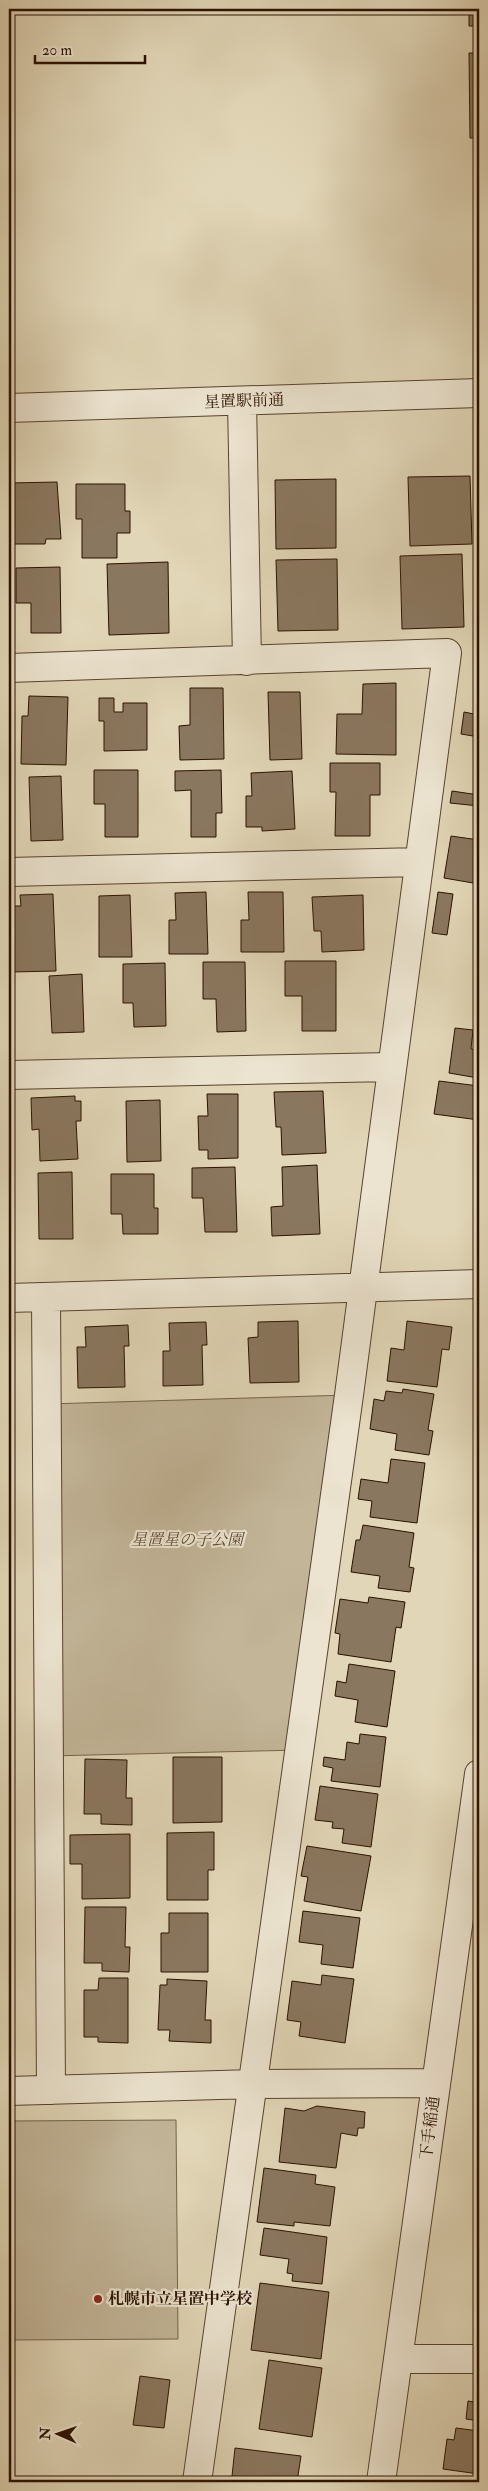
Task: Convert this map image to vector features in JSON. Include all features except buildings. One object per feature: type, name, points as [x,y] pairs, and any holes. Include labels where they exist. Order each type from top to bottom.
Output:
[{"type":"street","name":"星置駅前通","points":[[9,408],[479,393]]},
{"type":"street","points":[[242,401],[247,661]]},
{"type":"street","points":[[9,668],[448,653],[254,2084],[197,2482]]},
{"type":"street","points":[[9,872],[419,862]]},
{"type":"street","points":[[9,1075],[392,1067]]},
{"type":"street","points":[[9,1298],[363,1289],[479,1284]]},
{"type":"street","points":[[46,1297],[51,2090]]},
{"type":"street","name":"下手稲通","points":[[381,2482],[400,2359],[435,2083],[479,1774]]},
{"type":"street","points":[[9,2091],[254,2084],[435,2083]]},
{"type":"street","points":[[400,2359],[479,2359]]},
{"type":"green space","name":"星置星の子公園","points":[[349,1395],[300,1750],[49,1756],[47,1404]]},
{"type":"green space","points":[[176,2120],[178,2339],[9,2340],[9,2121]]},
{"type":"place","name":"札幌市立星置中学校","points":[[98,2299]]}]
